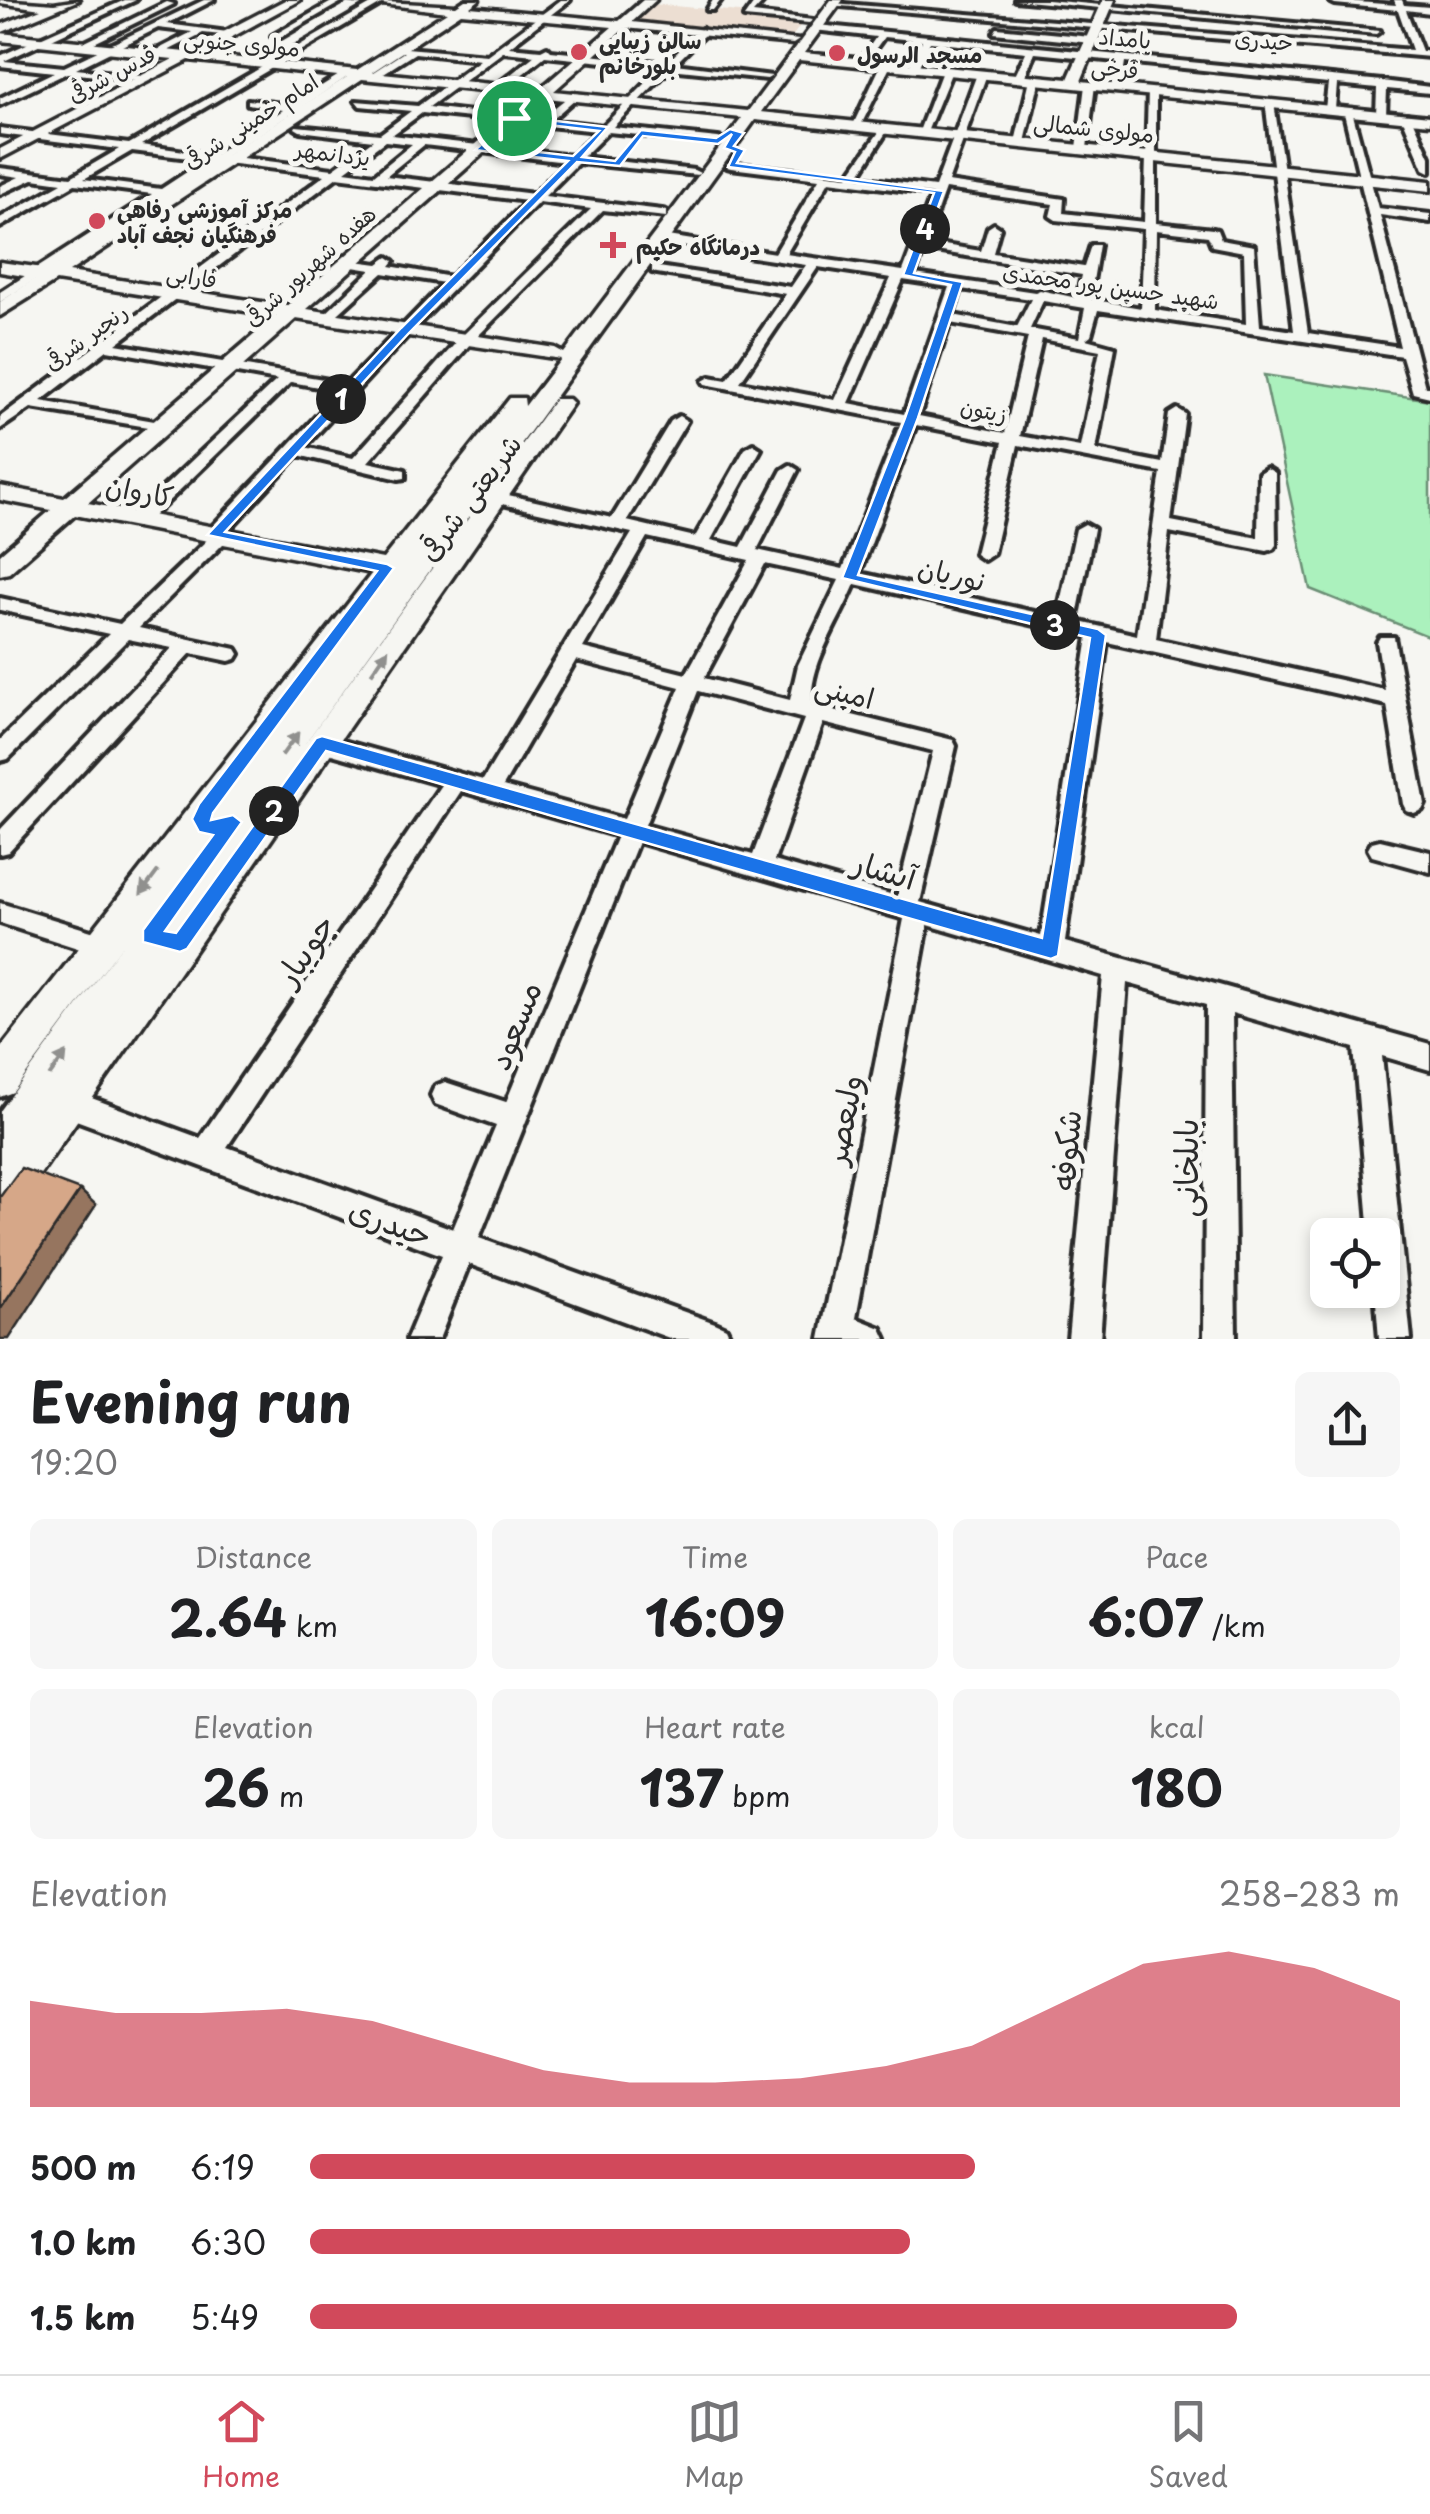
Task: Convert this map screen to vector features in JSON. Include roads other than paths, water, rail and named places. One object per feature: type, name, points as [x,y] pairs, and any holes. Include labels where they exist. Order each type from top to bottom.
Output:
[{"type":"street","points":[[0,29],[73,0]]},
{"type":"street","points":[[0,102],[210,0]]},
{"type":"street","name":"قدس شرقی","points":[[0,154],[294,0]]},
{"type":"street","points":[[276,36],[341,0]]},
{"type":"street","name":"فرخی","points":[[355,0],[702,32],[804,36],[862,63],[1430,120]]},
{"type":"street","name":"امام خمینی شرقی","points":[[0,310],[45,274],[300,109],[372,77],[473,0]]},
{"type":"street","name":"رنجبر شرقی","points":[[0,424],[566,0]]},
{"type":"street","name":"هفده شهریور شرقی","points":[[0,566],[344,262],[650,0]]},
{"type":"street","name":"بامداد","points":[[761,0],[747,15],[804,36],[882,34],[1430,90]]},
{"type":"street","points":[[900,11],[907,0]]},
{"type":"street","points":[[975,17],[981,0]]},
{"type":"street","points":[[1021,18],[1022,0],[1107,4],[1145,11],[1165,5]]},
{"type":"street","points":[[1136,0],[1375,29]]},
{"type":"street","points":[[1336,22],[1335,1],[1399,4],[1430,10]]},
{"type":"street","points":[[0,2],[55,7]]},
{"type":"street","name":"شریعتی شرقی","points":[[0,1079],[176,846],[219,816],[392,600],[746,123],[831,2]]},
{"type":"street","name":"حیدری","points":[[831,2],[955,16],[998,16],[1430,54]]},
{"type":"street","points":[[0,61],[133,5],[166,3],[195,7]]},
{"type":"street","points":[[81,46],[166,3]]},
{"type":"street","points":[[1073,83],[1107,4]]},
{"type":"street","points":[[1366,4],[1383,50]]},
{"type":"street","points":[[1399,4],[1418,54]]},
{"type":"street","points":[[4,218],[384,5]]},
{"type":"street","points":[[1194,7],[1289,24],[1375,29]]},
{"type":"street","points":[[1186,63],[1194,7]]},
{"type":"street","points":[[1142,28],[1145,11]]},
{"type":"street","points":[[922,132],[955,16]]},
{"type":"street","points":[[841,404],[919,245],[960,136],[977,74],[997,31],[998,16]]},
{"type":"street","points":[[1020,142],[1028,48],[1039,20]]},
{"type":"street","points":[[1284,41],[1289,24]]},
{"type":"street","points":[[157,26],[231,33]]},
{"type":"street","points":[[156,54],[202,30]]},
{"type":"street","points":[[997,31],[1091,40]]},
{"type":"street","points":[[0,753],[218,535],[405,330],[702,32]]},
{"type":"street","points":[[862,63],[882,34]]},
{"type":"street","name":"مولوی جنوبی","points":[[0,36],[573,96]]},
{"type":"street","points":[[1234,37],[1241,69]]},
{"type":"street","points":[[912,68],[928,38]]},
{"type":"street","points":[[1301,76],[1309,44]]},
{"type":"street","points":[[502,49],[669,66],[826,177],[1060,202],[1056,216],[1214,233],[1216,243],[1250,250],[1253,326]]},
{"type":"street","points":[[405,50],[490,58]]},
{"type":"street","points":[[474,114],[489,104],[498,88],[546,51]]},
{"type":"street","points":[[1116,88],[1121,57]]},
{"type":"street","points":[[294,67],[310,58]]},
{"type":"street","points":[[0,61],[143,79]]},
{"type":"street","points":[[0,72],[14,65]]},
{"type":"street","points":[[856,125],[886,65]]},
{"type":"street","points":[[1282,74],[1274,103],[1277,169],[1302,334]]},
{"type":"street","points":[[1330,109],[1333,79]]},
{"type":"street","points":[[1382,84],[1382,115]]},
{"type":"street","points":[[1082,148],[1090,85]]},
{"type":"street","points":[[1148,310],[1154,92]]},
{"type":"street","points":[[543,122],[573,96]]},
{"type":"street","name":"مولوی شمالی","points":[[573,96],[632,102],[746,123],[856,125],[1430,186]]},
{"type":"street","points":[[360,108],[373,99],[641,133],[746,123]]},
{"type":"street","points":[[252,102],[300,109]]},
{"type":"street","points":[[1346,111],[1409,352],[1424,391]]},
{"type":"street","points":[[1408,118],[1430,169]]},
{"type":"street","points":[[334,132],[348,123]]},
{"type":"street","name":"شریعتی شرقی","points":[[0,1143],[322,743],[657,269],[666,231],[694,172],[746,123]]},
{"type":"street","points":[[300,128],[694,172]]},
{"type":"street","points":[[851,180],[884,128]]},
{"type":"street","name":"یزدانمهر","points":[[0,131],[599,207],[666,231]]},
{"type":"street","points":[[617,164],[641,133]]},
{"type":"street","points":[[377,178],[421,142]]},
{"type":"street","points":[[0,170],[170,193]]},
{"type":"street","points":[[0,191],[31,174]]},
{"type":"street","points":[[779,256],[826,177]]},
{"type":"street","points":[[357,464],[466,340],[599,207]]},
{"type":"street","points":[[1373,211],[1430,218]]},
{"type":"street","points":[[986,256],[994,228]]},
{"type":"street","name":"شریعتی شرقی","points":[[0,1198],[67,1103],[165,940],[207,857],[219,816],[387,568],[555,354],[666,231]]},
{"type":"street","name":"شهید حسین پور محمدی","points":[[666,231],[779,256],[1409,352]]},
{"type":"street","points":[[919,245],[1089,272]]},
{"type":"street","points":[[1084,335],[1094,248]]},
{"type":"street","points":[[328,318],[393,257]]},
{"type":"street","points":[[995,288],[1005,258]]},
{"type":"street","points":[[731,384],[815,261]]},
{"type":"street","points":[[344,262],[453,281]]},
{"type":"street","name":"فارابی","points":[[0,268],[555,354]]},
{"type":"street","points":[[657,269],[723,275],[794,292]]},
{"type":"street","points":[[0,298],[45,274]]},
{"type":"street","points":[[760,867],[809,713],[799,690],[850,578],[957,282]]},
{"type":"street","points":[[984,554],[1040,294]]},
{"type":"street","points":[[945,318],[1102,345],[1110,351],[1087,452]]},
{"type":"street","points":[[106,346],[351,388]]},
{"type":"street","points":[[139,520],[287,378]]},
{"type":"street","name":"زیتون","points":[[710,380],[1170,469]]},
{"type":"street","points":[[28,403],[160,427]]},
{"type":"street","points":[[1145,645],[1177,414]]},
{"type":"street","points":[[616,525],[679,421]]},
{"type":"street","points":[[294,449],[399,474]]},
{"type":"street","points":[[700,544],[753,449]]},
{"type":"street","name":"مسعود","points":[[422,1339],[629,830],[691,684],[790,470]]},
{"type":"street","points":[[1162,525],[1266,546],[1267,473]]},
{"type":"street","name":"کاروان","points":[[0,492],[387,568]]},
{"type":"street","name":"نوریان","points":[[495,497],[1396,700]]},
{"type":"street","points":[[1064,627],[1085,530]]},
{"type":"street","points":[[489,790],[642,531]]},
{"type":"street","points":[[404,626],[392,600],[436,581]]},
{"type":"street","points":[[4,610],[229,654]]},
{"type":"street","points":[[1051,950],[1098,635]]},
{"type":"street","points":[[1387,642],[1414,804]]},
{"type":"street","points":[[0,845],[187,645]]},
{"type":"street","name":"امینی","points":[[570,652],[944,746],[912,910]]},
{"type":"street","name":"آبشار","points":[[322,743],[1430,1057]]},
{"type":"street","name":"جویبار","points":[[206,1154],[456,781]]},
{"type":"street","points":[[176,846],[202,838],[209,843],[207,857]]},
{"type":"street","points":[[1380,850],[1430,862]]},
{"type":"street","name":"ولیعصر","points":[[837,1333],[912,910]]},
{"type":"street","points":[[0,913],[102,945]]},
{"type":"street","name":"شکوفه","points":[[1084,1339],[1116,968]]},
{"type":"street","name":"بابلخانی","points":[[1219,997],[1220,1339]]},
{"type":"street","points":[[1366,1039],[1395,1339]]},
{"type":"street","points":[[445,1096],[513,1118]]},
{"type":"street","name":"حیدری","points":[[67,1103],[716,1339]]},
{"type":"street","points":[[837,1333],[870,1339]]},
{"type":"place","name":"سالن زیبایی بلورخانم","points":[[579,52]]},
{"type":"place","name":"مسجد الرسول","points":[[837,53]]},
{"type":"place","name":"مرکز آموزشی رفاهی فرهنگیان نجف آباد","points":[[97,221]]},
{"type":"place","name":"درمانگاه حکیم","points":[[613,245]]}]
